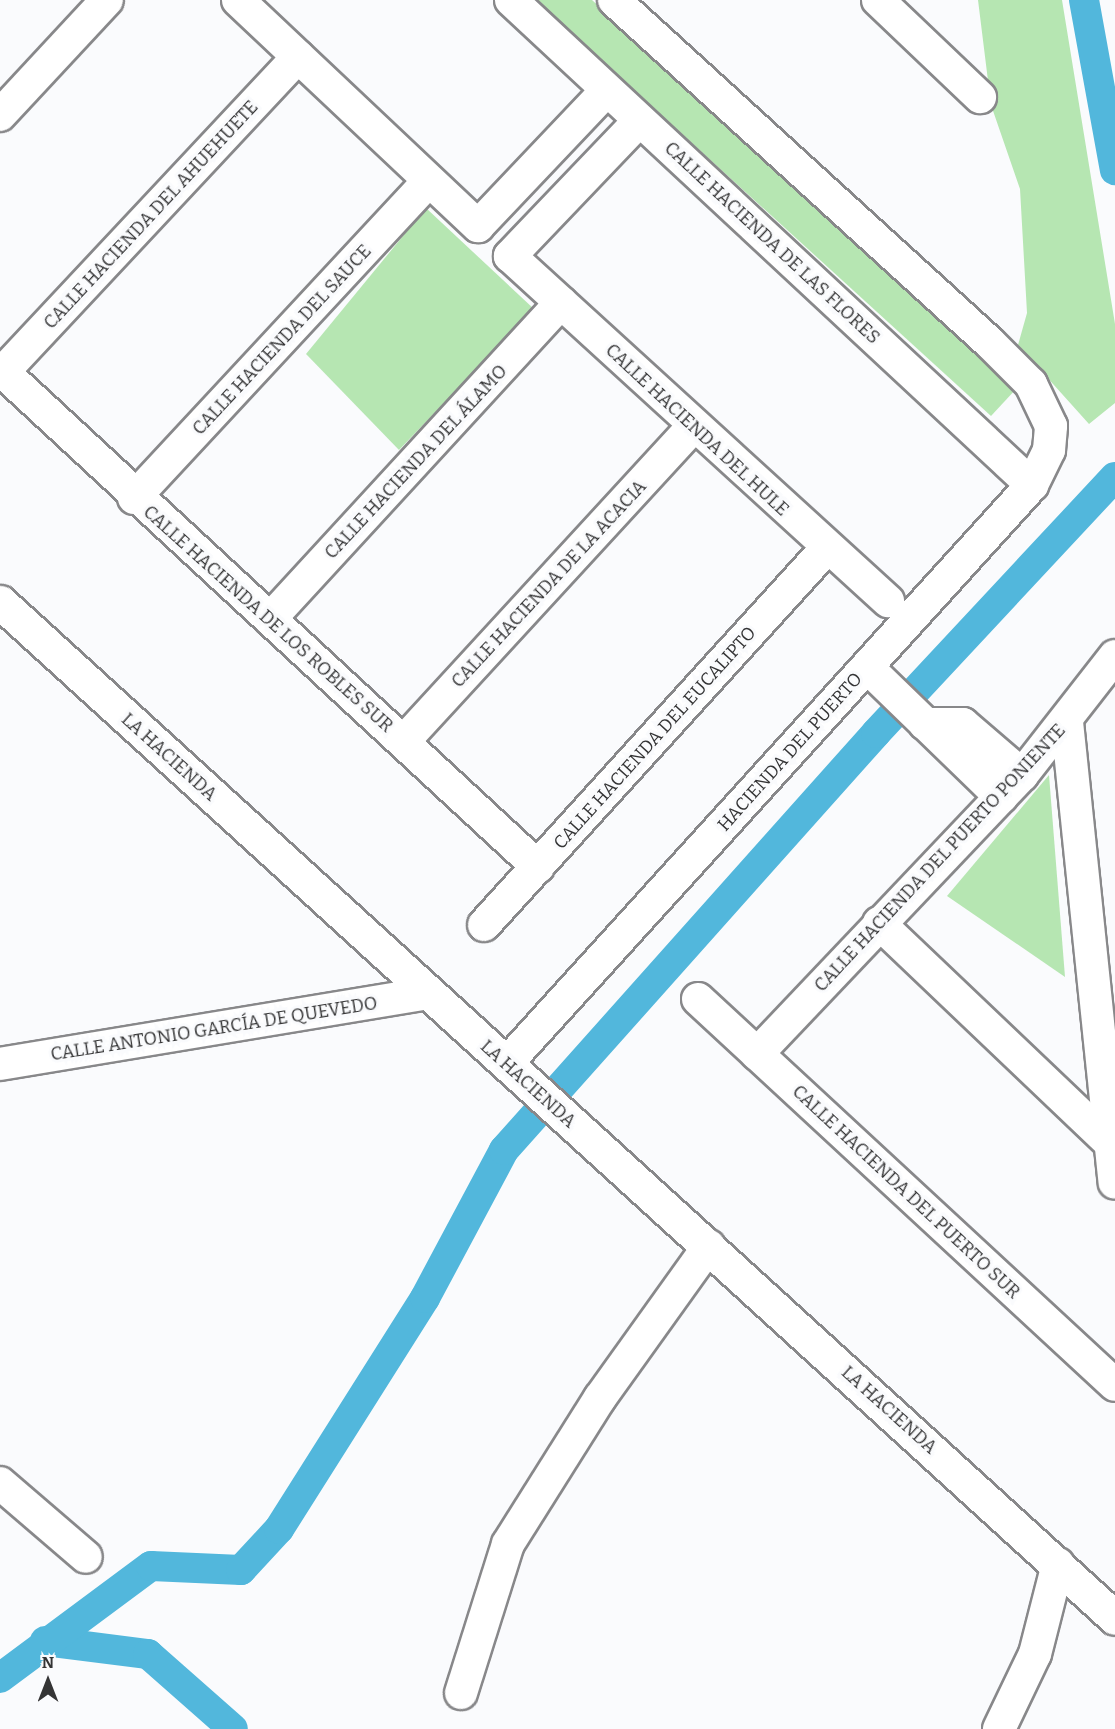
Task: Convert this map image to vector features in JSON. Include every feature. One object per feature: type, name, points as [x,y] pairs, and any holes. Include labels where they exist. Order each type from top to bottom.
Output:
[{"type":"street","points":[[0,115],[107,0]]},
{"type":"street","points":[[238,0],[478,226],[606,91]]},
{"type":"street","name":"CALLE HACIENDA DE LAS FLORES","points":[[511,0],[606,91],[1032,485]]},
{"type":"street","name":"HACIENDA DEL PUERTO","points":[[507,1065],[1032,485],[1049,450],[1051,426],[1031,384],[990,343],[615,0]]},
{"type":"street","points":[[878,0],[980,97]]},
{"type":"street","name":"CALLE HACIENDA DEL AHUEHUETE","points":[[2,371],[298,57]]},
{"type":"street","name":"CALLE HACIENDA DEL HULE","points":[[639,120],[510,255],[825,550],[888,601]]},
{"type":"street","name":"CALLE HACIENDA DEL SAUCE","points":[[134,498],[429,181]]},
{"type":"street","name":"CALLE HACIENDA DEL ÁLAMO","points":[[270,619],[561,303]]},
{"type":"street","name":"CALLE HACIENDA DE LOS ROBLES SUR","points":[[2,371],[134,498],[404,741],[538,867]]},
{"type":"street","name":"CALLE HACIENDA DE LA ACACIA","points":[[404,741],[693,427]]},
{"type":"street","name":"CALLE HACIENDA DEL EUCALIPTO","points":[[484,925],[825,550]]},
{"type":"street","name":"LA HACIENDA","points":[[0,602],[1115,1618]]},
{"type":"street","name":"CALLE HACIENDA DEL PUERTO PONIENTE","points":[[757,1054],[1011,786],[1067,722],[1115,656]]},
{"type":"street","points":[[867,668],[925,724],[963,724],[1011,786]]},
{"type":"street","points":[[1067,722],[1115,1183]]},
{"type":"street","points":[[879,923],[1111,1144]]},
{"type":"street","name":"CALLE ANTONIO GARCÍA DE QUEVEDO","points":[[0,1064],[428,993]]},
{"type":"street","name":"CALLE HACIENDA DEL PUERTO SUR","points":[[698,999],[1115,1385]]},
{"type":"street","points":[[461,1693],[508,1544],[600,1398],[709,1246]]},
{"type":"street","points":[[0,1483],[86,1557]]},
{"type":"street","points":[[999,1729],[1035,1654],[1058,1564]]},
{"type":"green space","points":[[535,0],[592,0],[1017,388],[991,416]]},
{"type":"green space","points":[[978,0],[1062,0],[1115,324],[1115,403],[1089,424],[1018,345],[1027,313],[1020,189],[991,105]]},
{"type":"green space","points":[[426,208],[534,309],[399,450],[306,354]]},
{"type":"green space","points":[[1049,775],[1065,977],[947,896]]},
{"type":"waterway","points":[[1084,0],[1115,170]]},
{"type":"waterway","points":[[0,1678],[151,1566],[241,1570],[279,1529],[425,1298],[504,1150],[876,733],[1115,477]]},
{"type":"waterway","points":[[45,1641],[148,1654],[233,1729]]}]
